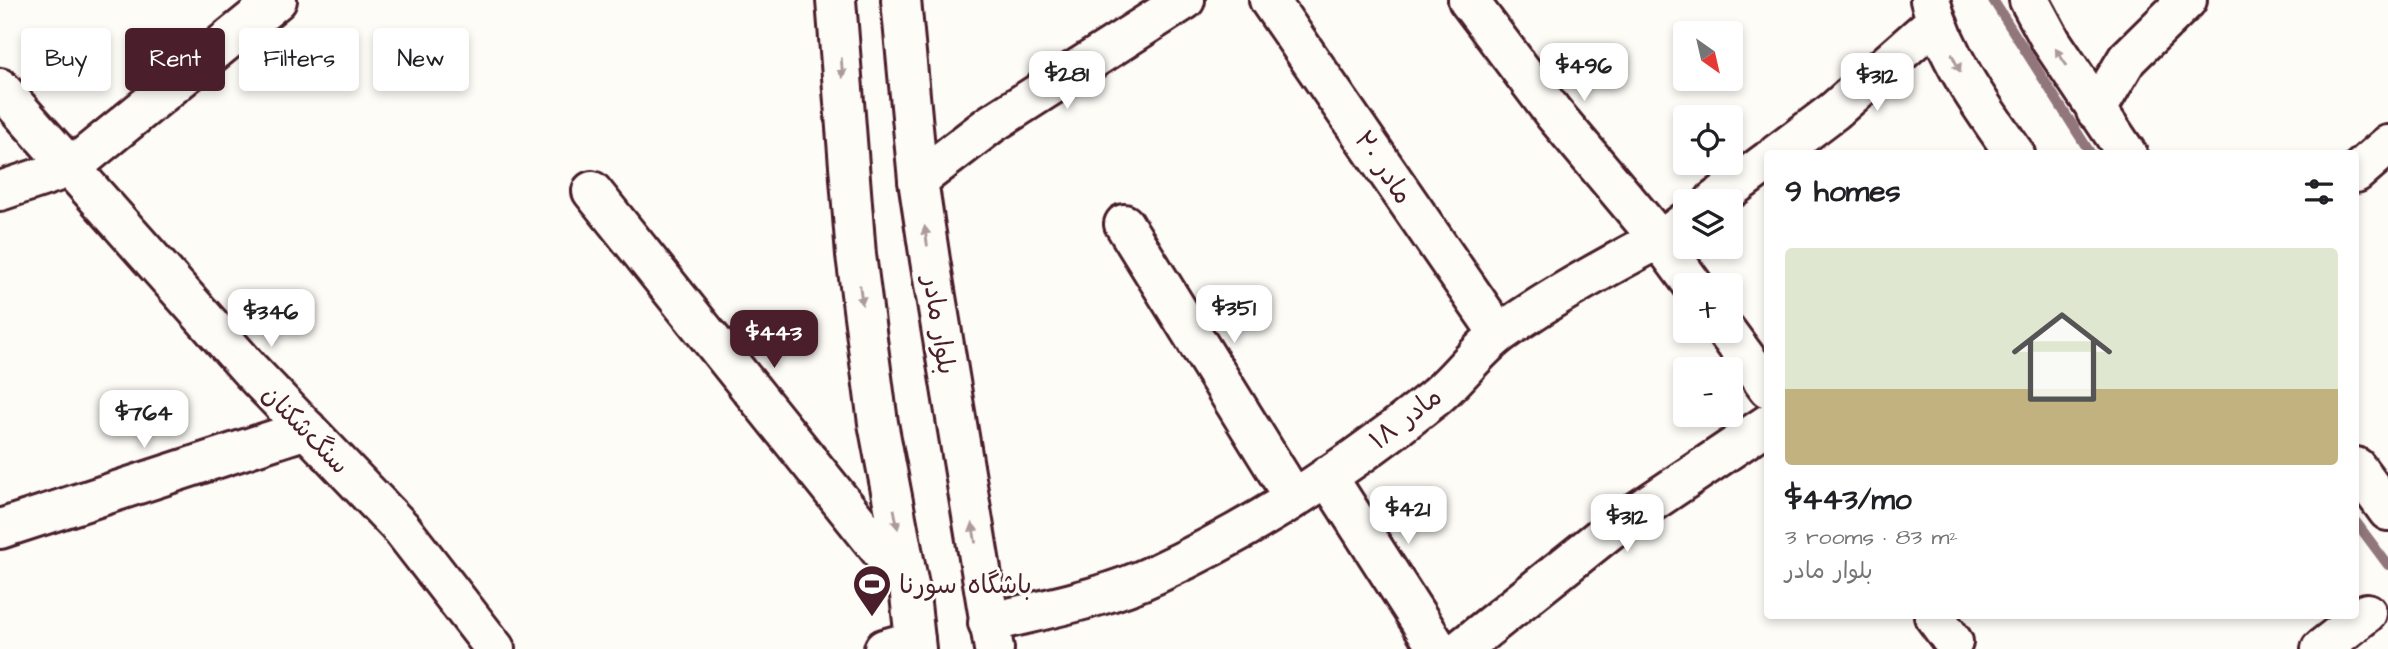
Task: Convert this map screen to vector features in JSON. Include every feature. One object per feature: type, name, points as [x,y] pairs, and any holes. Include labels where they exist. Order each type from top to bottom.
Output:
[{"type":"street","points":[[0,191],[72,167],[277,0]]},
{"type":"street","points":[[836,0],[858,268],[878,423],[909,586],[905,646]]},
{"type":"street","name":"بلوار مادر","points":[[901,0],[918,180],[991,636]]},
{"type":"street","points":[[918,180],[991,124],[1185,0]]},
{"type":"street","name":"مادر ۲۰","points":[[1269,0],[1499,334]]},
{"type":"street","points":[[1468,0],[1554,114],[1672,230],[1688,273]]},
{"type":"street","points":[[2029,0],[2051,41],[2124,150]]},
{"type":"street","points":[[2096,110],[2127,59],[2187,0]]},
{"type":"street","points":[[1782,150],[1833,111],[1933,11],[1968,88],[2012,150]]},
{"type":"street","name":"سنگ‌شکنان","points":[[0,88],[251,371],[402,529],[495,649]]},
{"type":"street","points":[[2359,170],[2388,145]]},
{"type":"street","points":[[1730,189],[1764,164]]},
{"type":"street","points":[[592,191],[909,586]]},
{"type":"street","points":[[1124,224],[1293,497]]},
{"type":"street","name":"مادر ۱۸","points":[[991,636],[1154,575],[1260,519],[1327,476],[1435,398],[1499,334],[1568,288],[1672,230]]},
{"type":"street","points":[[1735,343],[1764,383]]},
{"type":"street","points":[[1461,649],[1610,530],[1764,427]]},
{"type":"street","points":[[0,529],[307,429]]},
{"type":"street","points":[[2359,471],[2388,511]]},
{"type":"street","points":[[1327,476],[1438,649]]},
{"type":"street","points":[[2321,649],[2370,617]]},
{"type":"waterway","points":[[1993,0],[2088,150]]},
{"type":"waterway","points":[[2359,526],[2388,565]]},
{"type":"place","name":"باشگاه سورنا","points":[[872,618]]}]
